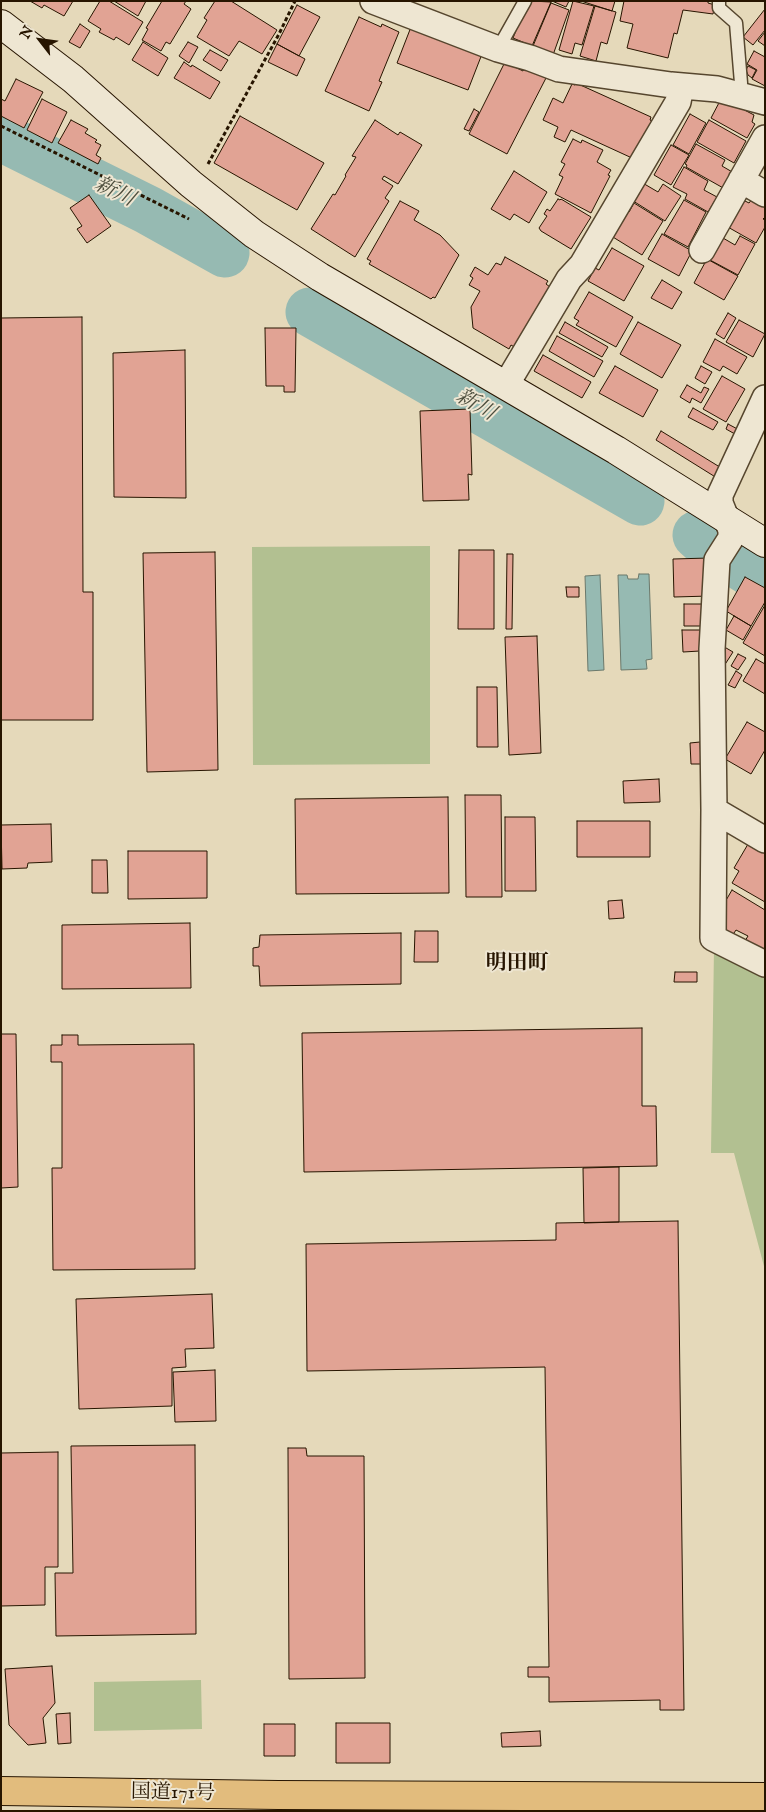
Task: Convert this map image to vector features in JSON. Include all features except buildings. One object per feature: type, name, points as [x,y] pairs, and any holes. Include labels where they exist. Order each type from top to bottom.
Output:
[{"type":"highway","name":"国道171号","points":[[1,1791],[372,1803],[730,1804],[765,1796]]},
{"type":"street","points":[[373,1],[498,49],[559,68],[681,86],[718,89],[765,102]]},
{"type":"street","points":[[1,24],[73,79],[191,184],[254,234],[320,277],[616,450],[765,544]]},
{"type":"street","points":[[506,385],[569,279],[582,265],[678,102],[681,86]]},
{"type":"street","points":[[702,250],[765,138]]},
{"type":"street","points":[[741,180],[765,194]]},
{"type":"street","points":[[765,398],[720,495],[720,503],[731,530],[731,538],[717,560],[712,649],[713,938],[765,964]]},
{"type":"street","points":[[714,810],[765,840]]},
{"type":"lane","points":[[498,49],[525,1]]},
{"type":"lane","points":[[718,1],[718,8],[736,23],[741,83],[739,94]]},
{"type":"path","points":[[205,168],[279,34],[295,1]]},
{"type":"path","points":[[1,126],[196,222]]},
{"type":"green space","points":[[430,546],[430,764],[253,765],[252,547]]},
{"type":"green space","points":[[714,948],[765,972],[765,1270],[734,1153],[711,1153]]},
{"type":"green space","points":[[201,1680],[202,1729],[94,1731],[94,1682]]},
{"type":"water","points":[[639,574],[649,574],[652,659],[646,660],[647,669],[621,670],[618,575],[627,575],[628,579],[638,579]]},
{"type":"water","points":[[600,575],[604,670],[588,671],[585,576]]},
{"type":"waterway","name":"新川","points":[[1,137],[148,210],[225,253]]},
{"type":"waterway","name":"新川","points":[[310,312],[640,501]]},
{"type":"waterway","name":"新川","points":[[697,535],[715,551]]},
{"type":"waterway","name":"新川","points":[[730,559],[765,581]]},
{"type":"district","name":"明田町","points":[[517,965]]}]
